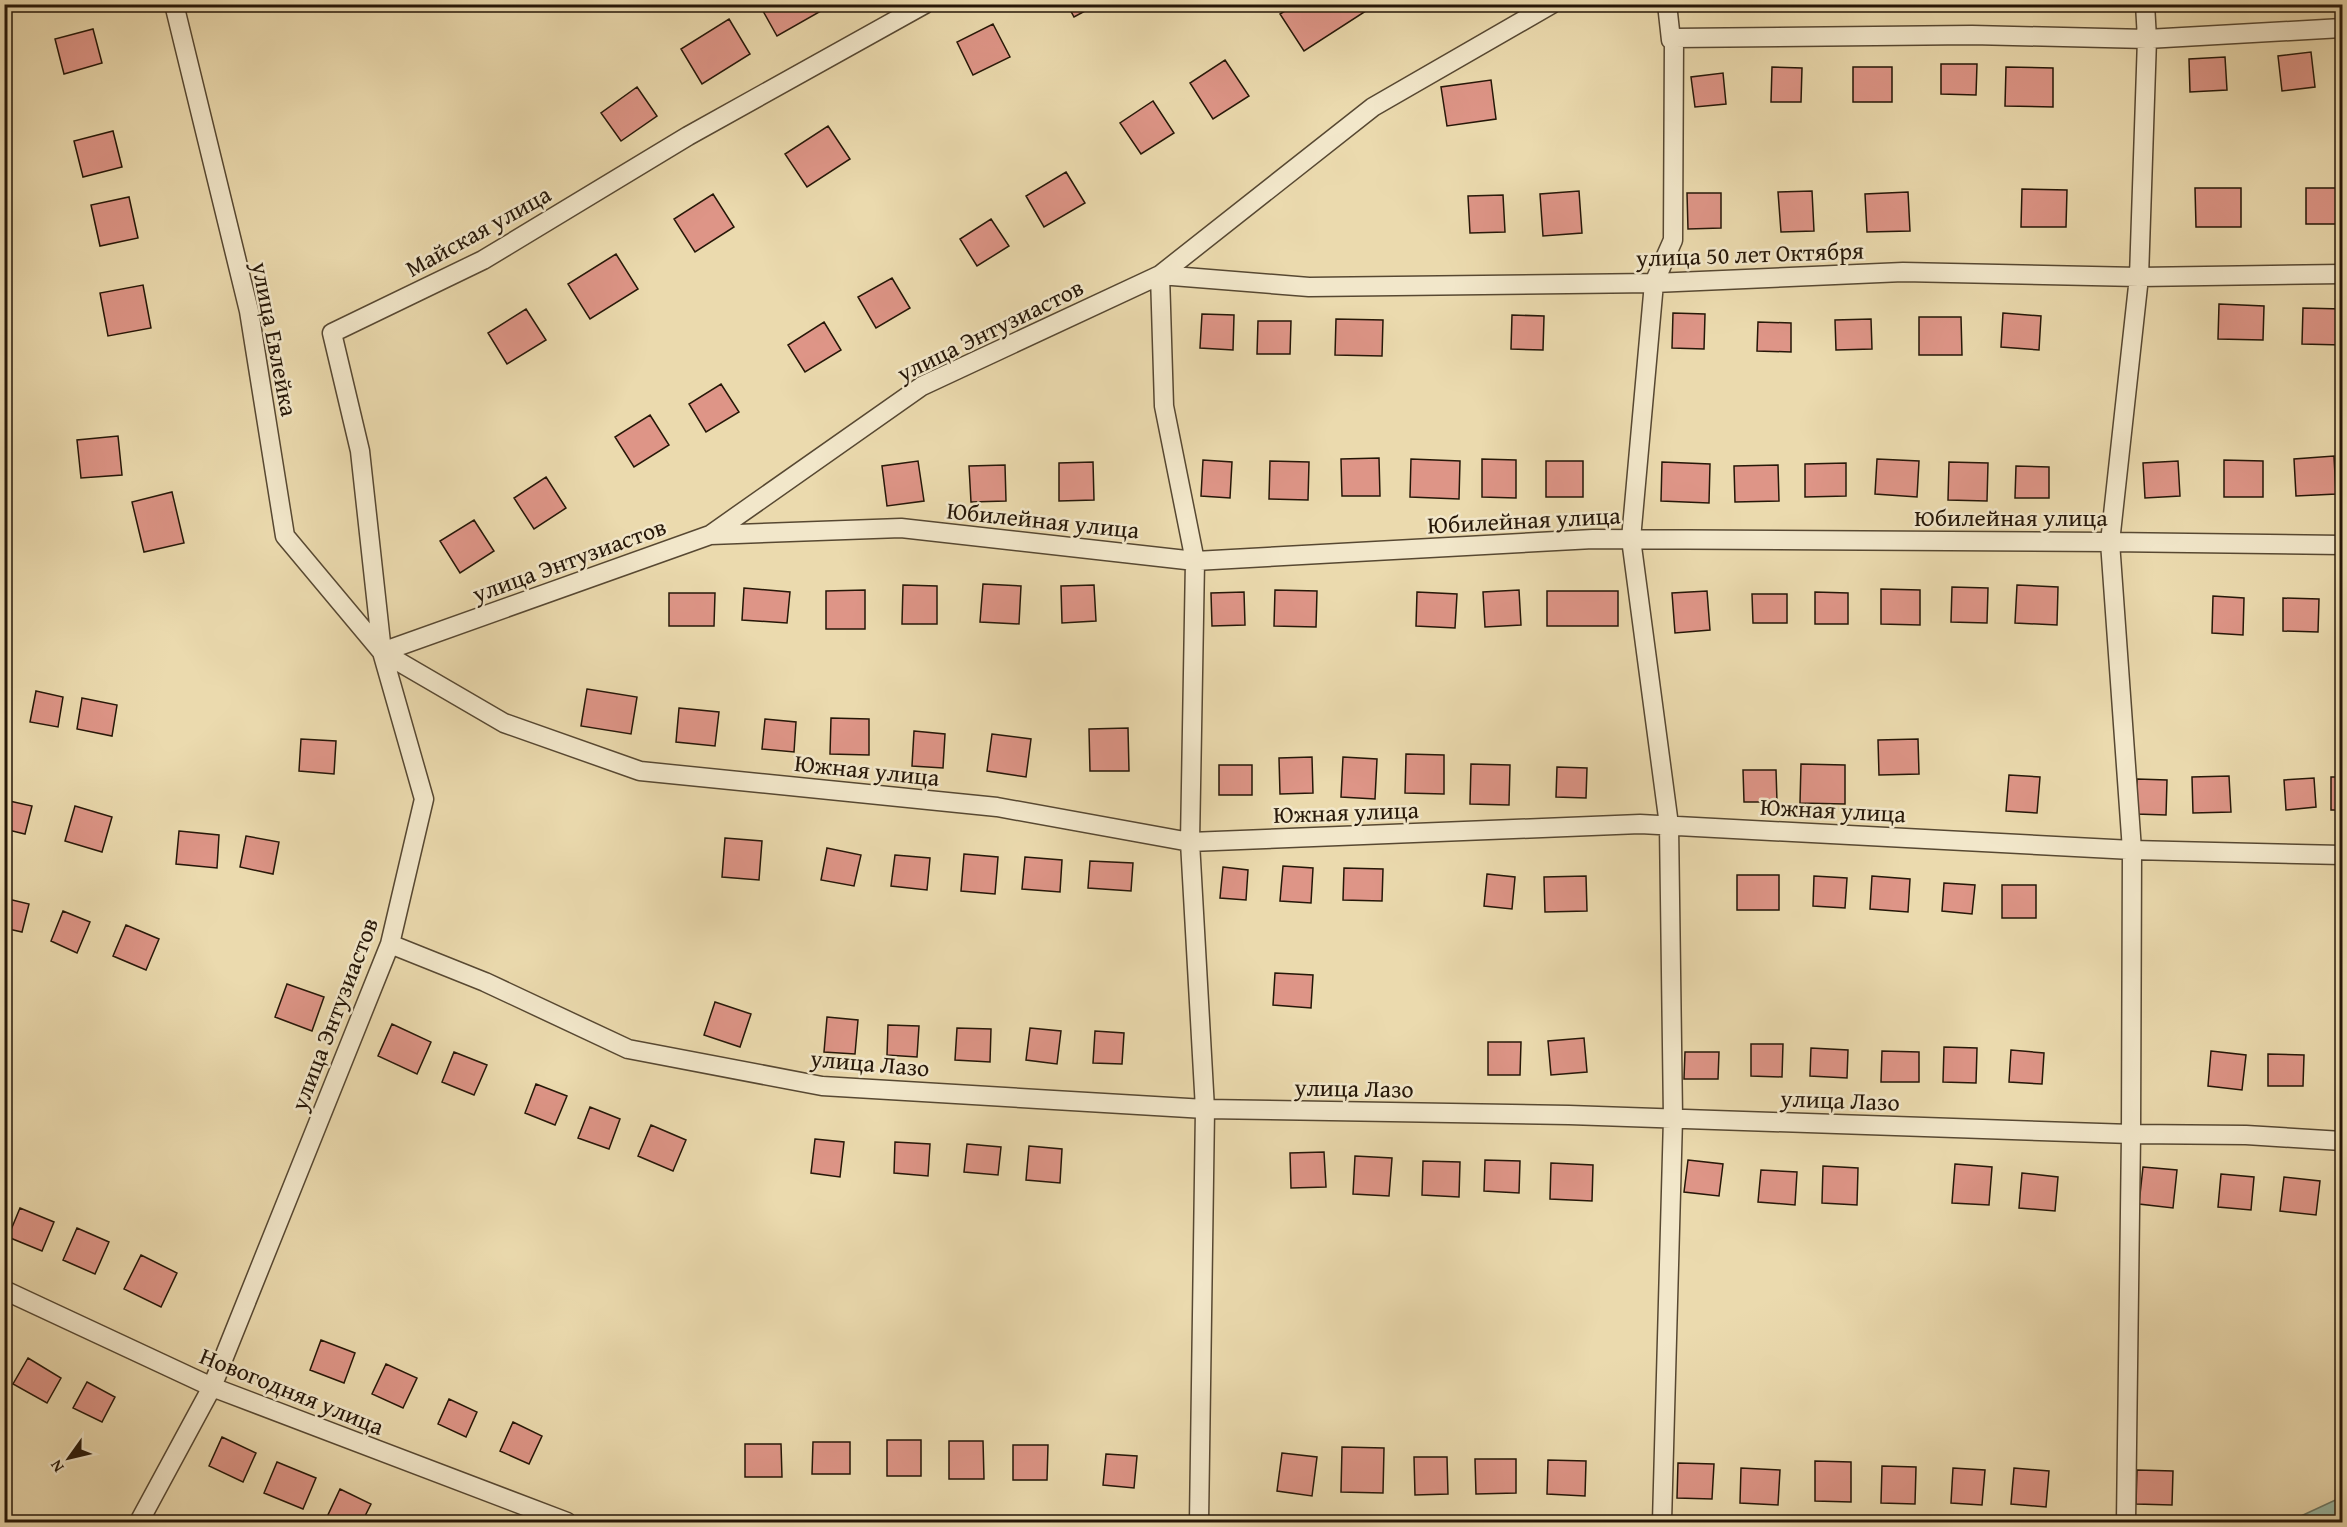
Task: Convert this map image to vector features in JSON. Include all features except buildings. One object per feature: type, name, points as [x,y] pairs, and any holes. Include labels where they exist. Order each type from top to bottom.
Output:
[{"type":"street","name":"улица Евлейка","points":[[174,4],[249,311],[285,536],[382,652]]},
{"type":"street","name":"Майская улица","points":[[382,652],[360,451],[332,333],[483,260],[688,136],[925,4]]},
{"type":"street","name":"улица Энтузиастов","points":[[139,1522],[212,1387],[390,944],[424,799],[382,652],[710,535],[922,386],[1160,275],[1373,107],[1552,4]]},
{"type":"street","points":[[1667,4],[1671,40],[1674,38],[1972,35],[2147,39],[2343,28]]},
{"type":"street","points":[[2126,1522],[2132,850],[2110,542],[2139,277],[2147,39],[2145,4]]},
{"type":"street","points":[[1662,1522],[1672,1118],[1669,825],[1631,539],[1654,283],[1673,240],[1674,38]]},
{"type":"street","name":"улица 50 лет Октября","points":[[1160,275],[1309,287],[1654,283],[1903,272],[2139,277],[2343,274]]},
{"type":"street","points":[[1160,275],[1164,406],[1195,561],[1190,842],[1205,1109],[1199,1522]]},
{"type":"street","name":"Юбилейная улица","points":[[710,535],[901,528],[1195,561],[1593,539],[2343,545]]},
{"type":"street","name":"Южная улица","points":[[382,652],[504,723],[640,771],[997,807],[1190,842],[1640,824],[2132,850],[2343,855]]},
{"type":"street","name":"улица Лазо","points":[[390,944],[485,982],[628,1049],[822,1086],[1205,1109],[1672,1118],[2131,1134],[2246,1135],[2343,1141]]},
{"type":"street","name":"Новогодняя улица","points":[[4,1290],[212,1387],[567,1522]]},
{"type":"shaded area","points":[[2342,1497],[2342,1522],[2288,1522]]}]
